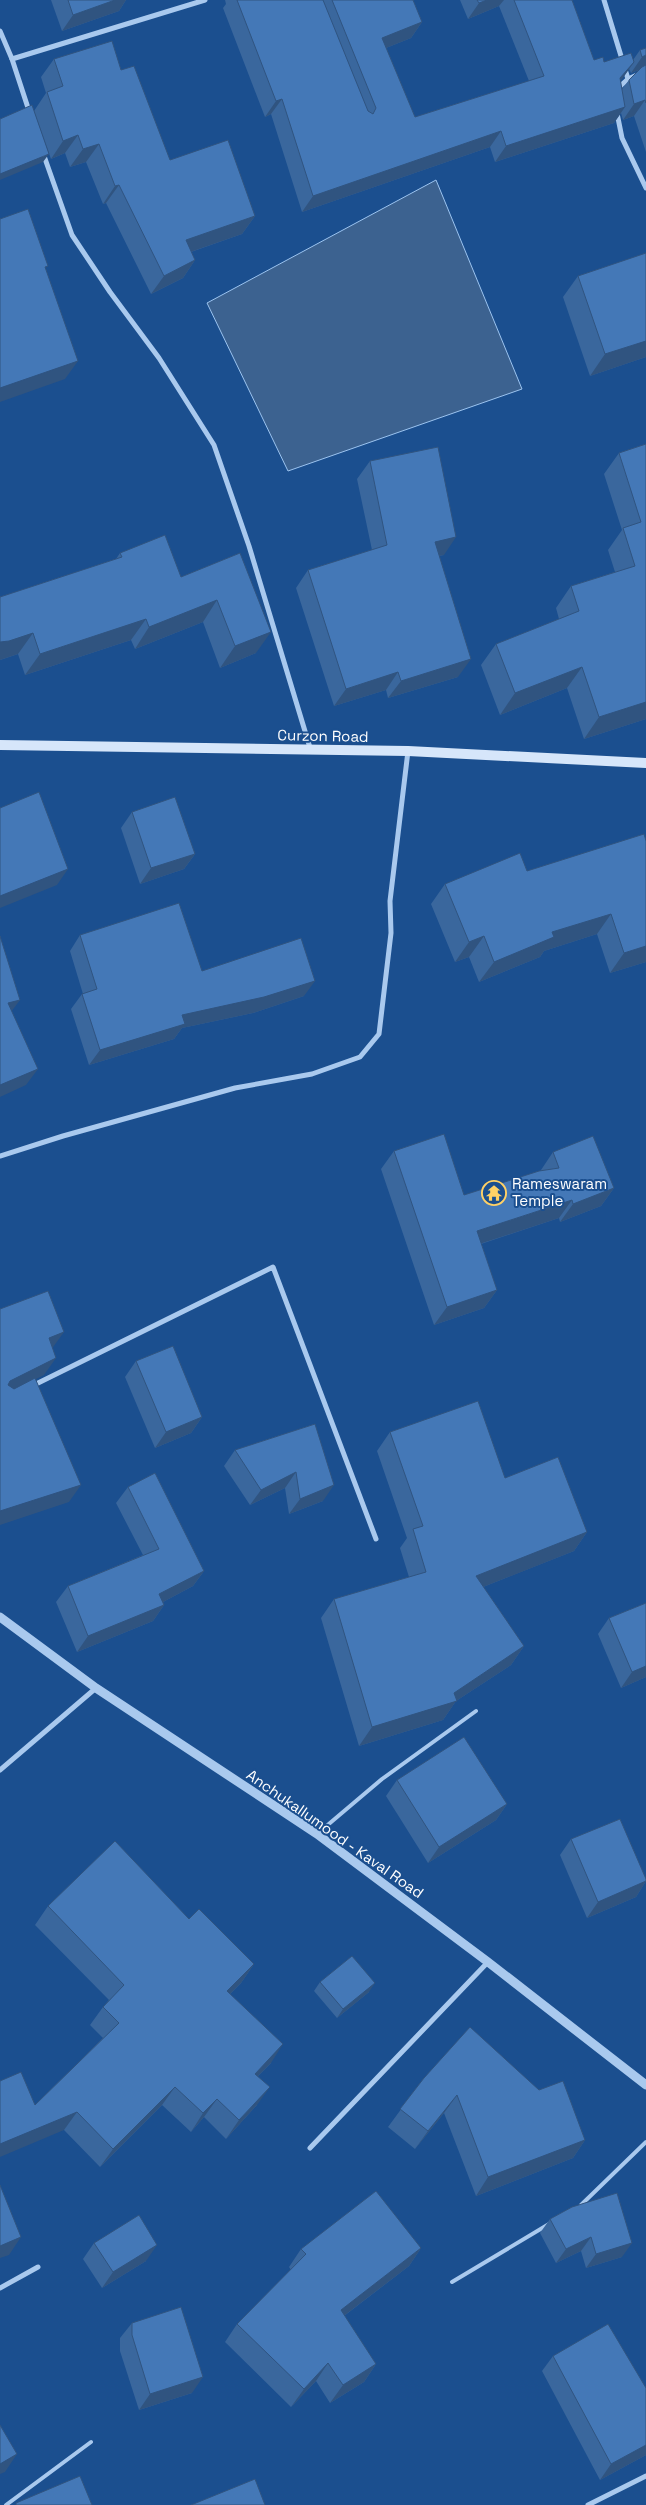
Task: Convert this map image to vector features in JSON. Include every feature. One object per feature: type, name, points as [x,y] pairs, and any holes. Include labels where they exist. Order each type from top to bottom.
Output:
[{"type":"main road","name":"Curzon Road","points":[[0,745],[408,751],[646,763]]},
{"type":"street","points":[[12,59],[205,0]]},
{"type":"street","points":[[604,0],[628,79]]},
{"type":"street","points":[[0,31],[12,59],[33,122]]},
{"type":"street","points":[[613,94],[628,79],[646,72]]},
{"type":"street","points":[[615,102],[622,138],[646,188]]},
{"type":"street","points":[[42,149],[72,235],[110,292],[159,358],[214,446],[249,546],[311,751]]},
{"type":"street","points":[[0,1156],[63,1136],[235,1088],[312,1074],[360,1057],[379,1034],[391,933],[390,901],[408,751]]},
{"type":"street","points":[[26,1389],[273,1267],[376,1539]]},
{"type":"street","name":"Anchukallumood - Kaval Road","points":[[0,1617],[96,1688],[317,1834],[488,1962],[646,2085]]},
{"type":"street","points":[[0,1770],[96,1688]]},
{"type":"street","points":[[310,2148],[488,1962]]},
{"type":"street","points":[[0,2288],[38,2268]]},
{"type":"street","points":[[588,2505],[646,2476]]},
{"type":"lane","points":[[317,1834],[382,1779],[476,1711]]},
{"type":"lane","points":[[580,2207],[646,2142]]},
{"type":"lane","points":[[452,2282],[554,2221]]},
{"type":"lane","points":[[6,2505],[91,2442]]},
{"type":"water","points":[[436,180],[522,389],[288,471],[207,303]]},
{"type":"building","points":[[68,0],[115,0],[73,15]]},
{"type":"building","points":[[237,0],[323,0],[368,111],[373,114],[376,108],[332,0],[413,0],[422,22],[382,38],[415,117],[544,76],[514,0],[572,0],[594,60],[603,57],[604,62],[631,53],[634,62],[620,78],[625,107],[506,146],[501,131],[313,196],[282,99],[276,101]]},
{"type":"building","points":[[112,41],[121,70],[134,66],[170,160],[228,140],[255,216],[186,240],[195,260],[164,276],[119,185],[115,186],[99,144],[83,149],[78,135],[63,141],[47,92],[63,86],[54,59]]},
{"type":"building","points":[[646,48],[646,55],[642,57],[640,50]]},
{"type":"building","points":[[646,65],[646,103],[645,100],[634,104],[629,80]]},
{"type":"building","points":[[32,105],[49,154],[0,174],[0,119]]},
{"type":"building","points":[[28,209],[48,266],[45,267],[78,361],[0,388],[0,219]]},
{"type":"building","points":[[646,253],[646,341],[605,354],[578,276]]},
{"type":"building","points":[[646,444],[646,702],[599,717],[582,667],[515,693],[496,644],[579,611],[571,586],[635,566],[623,528],[641,522],[619,453]]},
{"type":"building","points":[[438,447],[456,537],[435,542],[471,659],[401,681],[398,672],[346,689],[308,570],[387,545],[370,461]]},
{"type":"building","points":[[165,535],[181,577],[240,553],[271,632],[235,646],[217,600],[149,627],[146,619],[40,654],[33,633],[0,642],[0,597],[122,557],[120,553]]},
{"type":"building","points":[[39,792],[68,869],[0,896],[0,808]]},
{"type":"building","points":[[175,797],[195,854],[151,868],[132,812]]},
{"type":"building","points":[[644,834],[646,841],[646,946],[624,953],[611,914],[552,932],[554,937],[494,962],[484,936],[469,942],[445,884],[520,853],[527,871]]},
{"type":"building","points":[[179,903],[202,971],[301,938],[315,981],[264,997],[182,1015],[185,1024],[100,1050],[82,994],[97,989],[80,935]]},
{"type":"building","points":[[0,936],[20,1000],[8,1003],[38,1069],[0,1085]]},
{"type":"building","points":[[444,1134],[464,1195],[539,1171],[559,1168],[553,1152],[593,1136],[614,1188],[573,1204],[572,1200],[477,1231],[497,1290],[447,1307],[394,1151]]},
{"type":"building","points":[[48,1291],[64,1332],[49,1338],[56,1358],[10,1381],[8,1385],[14,1389],[35,1378],[81,1485],[0,1511],[0,1309]]},
{"type":"building","points":[[173,1346],[202,1417],[166,1432],[136,1361]]},
{"type":"building","points":[[478,1401],[505,1478],[558,1457],[587,1532],[476,1576],[524,1646],[454,1693],[457,1701],[372,1727],[334,1599],[426,1572],[413,1529],[423,1526],[390,1432]]},
{"type":"building","points":[[315,1424],[334,1485],[300,1499],[296,1472],[261,1490],[235,1450]]},
{"type":"building","points":[[155,1473],[204,1571],[159,1594],[164,1605],[88,1636],[68,1586],[159,1549],[128,1487]]},
{"type":"building","points":[[646,1603],[646,1666],[632,1672],[609,1618]]},
{"type":"building","points":[[464,1737],[507,1804],[439,1847],[397,1780]]},
{"type":"building","points":[[620,1819],[646,1881],[598,1902],[571,1839]]},
{"type":"building","points":[[115,1841],[189,1919],[199,1909],[254,1964],[227,1991],[283,2044],[255,2074],[270,2087],[239,2120],[217,2099],[203,2113],[175,2087],[113,2149],[77,2112],[0,2144],[0,2081],[21,2072],[35,2105],[119,2023],[103,2007],[124,1985],[48,1906]]},
{"type":"building","points":[[352,1956],[375,1983],[343,2009],[320,1982]]},
{"type":"building","points":[[470,2027],[539,2090],[563,2081],[585,2140],[488,2177],[457,2095],[428,2131],[400,2109],[424,2078]]},
{"type":"building","points":[[0,2185],[21,2237],[0,2246]]},
{"type":"building","points":[[376,2191],[421,2248],[341,2310],[376,2364],[343,2385],[328,2363],[304,2389],[237,2324],[306,2254],[301,2249]]},
{"type":"building","points":[[617,2193],[632,2243],[596,2254],[591,2237],[566,2249],[550,2219],[572,2207]]},
{"type":"building","points":[[139,2215],[157,2245],[113,2272],[94,2243]]},
{"type":"building","points":[[181,2307],[203,2377],[150,2394],[132,2335],[132,2323]]},
{"type":"building","points":[[608,2324],[646,2388],[646,2445],[611,2464],[553,2356]]},
{"type":"building","points":[[0,2425],[17,2454],[0,2464]]},
{"type":"building","points":[[80,2476],[92,2505],[16,2505],[16,2503]]},
{"type":"building","points":[[255,2479],[265,2505],[191,2505]]},
{"type":"place","name":"Rameswaram Temple","points":[[494,1193]]}]
